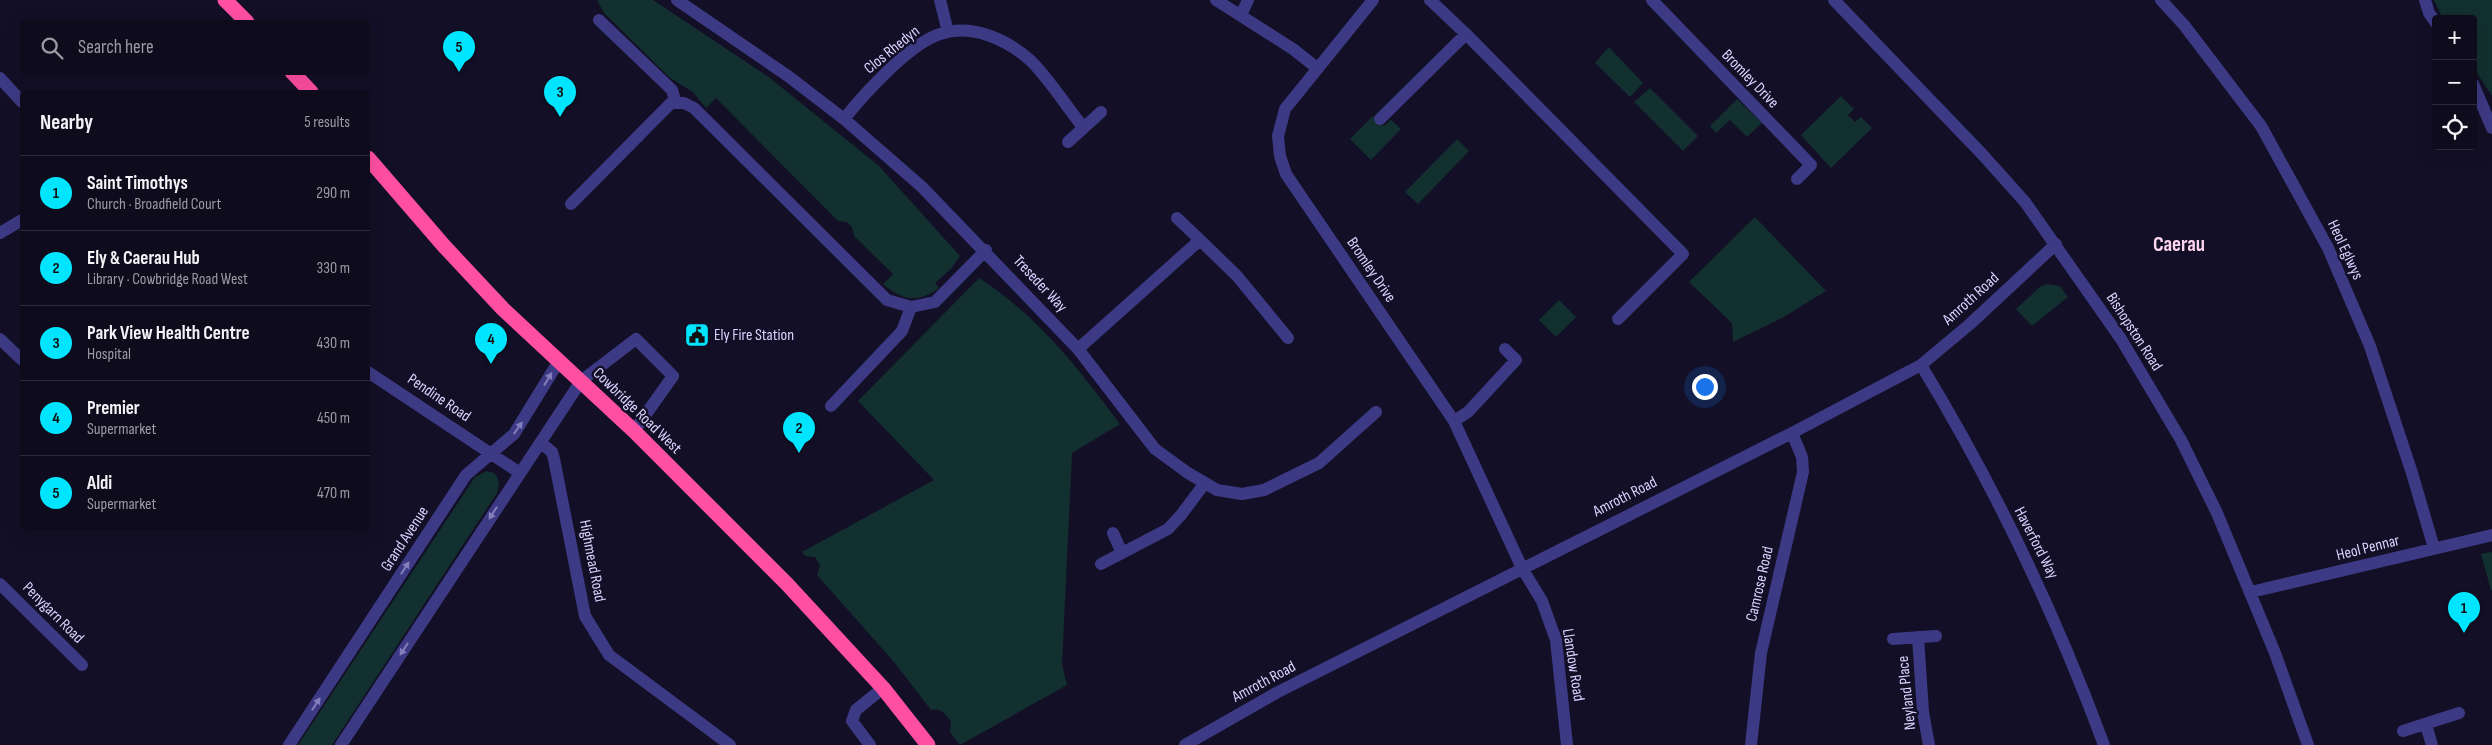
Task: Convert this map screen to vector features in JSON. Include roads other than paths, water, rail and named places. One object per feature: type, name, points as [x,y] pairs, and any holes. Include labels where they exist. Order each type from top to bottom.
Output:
[{"type":"highway","points":[[225,0],[245,20]]},
{"type":"highway","points":[[295,75],[309,90]]},
{"type":"highway","name":"Cowbridge Road West","points":[[370,160],[444,246],[504,309],[634,431],[788,584],[883,688],[928,745]]},
{"type":"street","name":"Treseder Way","points":[[677,0],[772,63],[844,119],[922,187],[986,250],[1078,349],[1155,449],[1205,483],[1217,490],[1242,494],[1264,490],[1319,463],[1376,412]]},
{"type":"street","points":[[940,0],[948,32]]},
{"type":"street","points":[[1216,0],[1241,15],[1317,68]]},
{"type":"street","points":[[1241,15],[1248,0]]},
{"type":"street","name":"Bromley Drive","points":[[1373,0],[1285,109],[1278,136],[1280,156],[1286,174],[1454,421],[1522,568]]},
{"type":"street","points":[[1430,0],[1466,34],[1683,254],[1618,319]]},
{"type":"street","name":"Bromley Drive","points":[[1652,0],[1811,165],[1797,179]]},
{"type":"street","name":"Bishopston Road","points":[[1834,0],[1982,154],[2025,202],[2121,340],[2181,440],[2217,513],[2251,592],[2308,745]]},
{"type":"street","name":"Heol Eglwys","points":[[2161,0],[2184,25],[2261,126],[2328,248],[2370,346],[2412,473],[2434,548]]},
{"type":"street","points":[[2426,0],[2432,17]]},
{"type":"street","points":[[598,20],[672,90],[676,102]]},
{"type":"street","name":"Clos Rhedyn","points":[[844,119],[872,87],[930,38],[948,32],[978,32],[1008,43],[1031,62],[1083,127]]},
{"type":"street","points":[[1380,119],[1466,34]]},
{"type":"street","points":[[0,78],[20,100]]},
{"type":"street","points":[[2477,84],[2492,104]]},
{"type":"street","points":[[2477,93],[2492,128]]},
{"type":"street","points":[[571,204],[671,103],[676,102],[694,108],[887,300],[911,307],[935,302],[986,250]]},
{"type":"street","points":[[1068,142],[1101,112]]},
{"type":"street","points":[[1178,218],[1237,276],[1288,338]]},
{"type":"street","points":[[0,233],[20,221]]},
{"type":"street","points":[[1078,349],[1200,240]]},
{"type":"street","name":"Amroth Road","points":[[1188,744],[1276,693],[1792,432],[1921,364],[1970,324],[2056,244]]},
{"type":"street","points":[[831,406],[902,331],[911,307]]},
{"type":"street","points":[[0,339],[20,358]]},
{"type":"street","points":[[341,745],[581,381],[636,339],[673,376],[634,431]]},
{"type":"street","points":[[1454,421],[1468,412],[1516,360],[1506,349]]},
{"type":"street","name":"Grand Avenue","points":[[289,745],[466,475],[514,434],[559,361]]},
{"type":"street","name":"Haverford Way","points":[[1921,364],[1953,417],[2036,578],[2081,683],[2104,745]]},
{"type":"street","name":"Pendine Road","points":[[370,373],[520,472]]},
{"type":"street","name":"Camrose Road","points":[[1751,745],[1761,653],[1803,472],[1802,457],[1792,432]]},
{"type":"street","name":"Highmead Road","points":[[540,443],[552,452],[554,459],[585,616],[609,655],[730,745]]},
{"type":"street","points":[[1101,564],[1168,529],[1191,503],[1205,483]]},
{"type":"street","points":[[1113,533],[1122,553]]},
{"type":"street","name":"Heol Pennar","points":[[2251,592],[2492,535]]},
{"type":"street","name":"Llandow Road","points":[[1522,568],[1542,601],[1556,640],[1566,745]]},
{"type":"street","name":"Penygarn Road","points":[[0,584],[82,665]]},
{"type":"street","name":"Neyland Place","points":[[1893,639],[1936,636]]},
{"type":"street","name":"Neyland Place","points":[[1918,637],[1923,712],[1929,745]]},
{"type":"street","points":[[870,745],[852,720],[856,710],[883,688]]},
{"type":"street","points":[[2403,731],[2459,713]]},
{"type":"street","points":[[2426,724],[2432,745]]},
{"type":"place","name":"Aldi","points":[[459,72]]},
{"type":"place","name":"Park View Health Centre","points":[[560,117]]},
{"type":"place","name":"Ely Fire Station","points":[[697,335]]},
{"type":"place","name":"Premier","points":[[491,364]]},
{"type":"place","name":"Ely & Caerau Hub","points":[[799,453]]},
{"type":"place","name":"Saint Timothys","points":[[2464,633]]},
{"type":"district","name":"Caerau","points":[[2179,244]]}]
